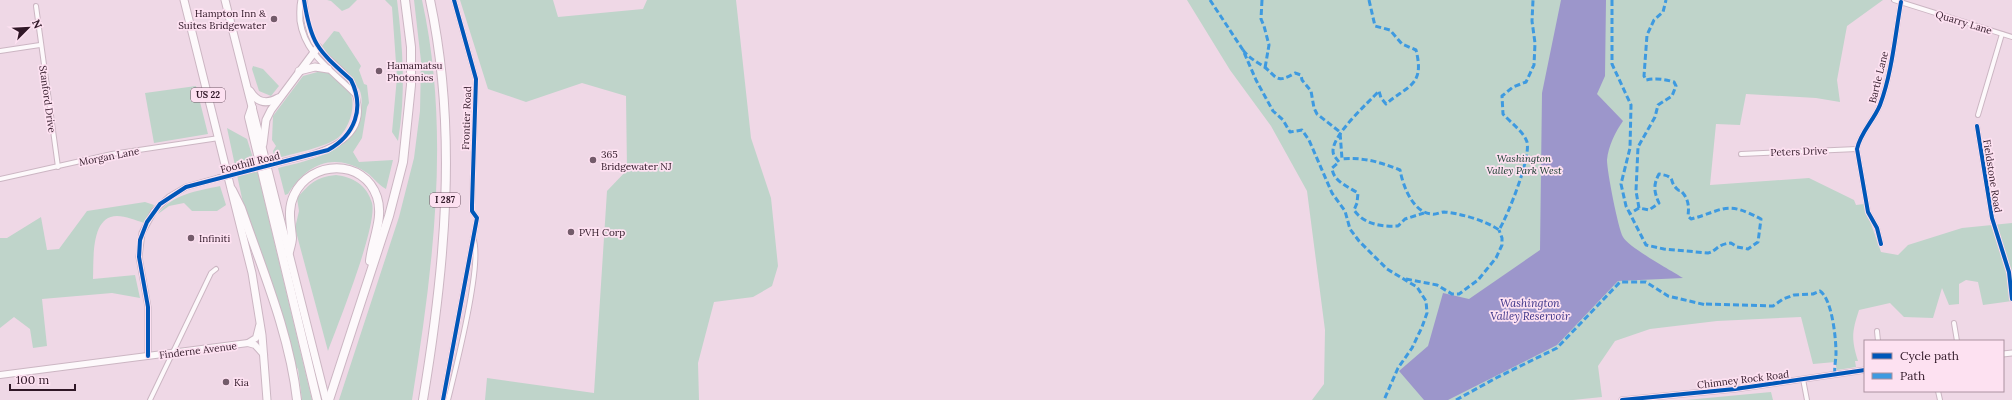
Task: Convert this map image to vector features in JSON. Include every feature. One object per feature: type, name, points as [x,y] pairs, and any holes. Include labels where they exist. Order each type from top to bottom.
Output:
[{"type":"highway","name":"US 22","points":[[184,0],[252,273],[260,320],[267,400]]},
{"type":"highway","points":[[225,0],[289,252],[330,398]]},
{"type":"highway","points":[[330,398],[342,376],[340,366],[395,198],[406,143],[412,66],[405,0]]},
{"type":"highway","name":"I 287","points":[[423,400],[440,278],[446,184],[447,126],[441,61],[430,0]]},
{"type":"highway","points":[[262,148],[266,120],[280,97],[318,47]]},
{"type":"highway","points":[[299,72],[315,67],[328,69]]},
{"type":"highway","points":[[246,83],[254,97],[261,102],[268,103],[280,97]]},
{"type":"highway","points":[[252,108],[249,116],[317,400]]},
{"type":"highway","points":[[289,252],[292,239],[290,210],[298,189],[308,177],[317,172],[326,169],[345,168],[358,173],[369,183],[378,202],[378,224],[370,260],[372,269]]},
{"type":"highway","points":[[232,190],[241,208],[281,326],[292,366],[298,400]]},
{"type":"main road","name":"Finderne Avenue","points":[[0,375],[248,343],[258,335],[260,320]]},
{"type":"main road","points":[[248,343],[258,347],[264,356]]},
{"type":"street","name":"Foothill Road","points":[[148,356],[148,307],[139,256],[142,233],[154,211],[169,197],[186,187],[319,153],[334,146],[344,138],[354,126],[358,104],[350,80],[318,47],[309,31],[303,0]]},
{"type":"street","name":"Foothill Road","points":[[303,0],[300,10],[301,26],[313,54],[355,94]]},
{"type":"street","name":"Frontier Road","points":[[443,400],[476,218],[472,212],[472,205],[476,79],[454,0]]},
{"type":"street","name":"Quarry Lane","points":[[1894,0],[2012,37]]},
{"type":"street","name":"Bartle Lane","points":[[1858,149],[1861,139],[1880,105],[1892,59],[1901,2]]},
{"type":"street","name":"Stanford Drive","points":[[36,6],[40,45],[58,167]]},
{"type":"street","points":[[1978,115],[2002,34]]},
{"type":"street","points":[[0,51],[40,45]]},
{"type":"street","name":"Fieldstone Road","points":[[1977,126],[1992,218],[2009,272],[2012,299]]},
{"type":"street","name":"Morgan Lane","points":[[0,179],[112,154],[219,138]]},
{"type":"street","points":[[1858,149],[1868,212],[1877,228],[1881,244]]},
{"type":"street","name":"Peters Drive","points":[[1741,154],[1858,149]]},
{"type":"street","name":"Frontier Road","points":[[448,400],[473,285],[477,245],[473,238]]},
{"type":"street","points":[[150,400],[211,273],[216,270]]},
{"type":"street","points":[[1954,323],[1957,340]]},
{"type":"street","points":[[1877,332],[1878,340]]},
{"type":"street","name":"Chimney Rock Road","points":[[1622,400],[1735,389],[1864,370]]},
{"type":"street","points":[[1803,379],[1807,400]]},
{"type":"green space","points":[[327,0],[357,0],[349,8],[342,11],[331,1]]},
{"type":"green space","points":[[385,0],[397,0],[401,36],[403,88],[398,141],[392,132],[397,77],[392,7]]},
{"type":"green space","points":[[414,0],[422,0],[431,50],[436,100],[437,150],[436,200],[432,250],[420,350],[412,400],[339,400],[399,217],[414,158],[420,111],[421,61]]},
{"type":"green space","points":[[460,0],[553,0],[558,17],[643,9],[647,0],[736,0],[751,138],[771,198],[778,266],[772,286],[753,297],[714,302],[698,363],[699,400],[485,400],[487,378],[594,393],[607,191],[627,170],[626,96],[582,83],[526,102],[488,89]]},
{"type":"green space","name":"Washington Valley Park West","points":[[1187,0],[1883,0],[1847,26],[1837,80],[1840,102],[1816,98],[1746,94],[1740,125],[1716,124],[1710,185],[1809,178],[1854,200],[1856,205],[1864,204],[1881,252],[1898,255],[1908,245],[1962,228],[2012,223],[2012,301],[1983,305],[1978,282],[1966,280],[1959,284],[1959,304],[1949,305],[1942,288],[1933,318],[1904,317],[1890,303],[1859,310],[1853,335],[1858,361],[1855,361],[1856,367],[1837,370],[1835,362],[1813,364],[1801,317],[1717,321],[1650,329],[1615,341],[1598,366],[1602,397],[1573,400],[1312,400],[1324,384],[1325,330],[1307,191],[1271,126],[1230,70]]},
{"type":"green space","points":[[334,31],[339,32],[361,66],[359,70],[364,84],[367,85],[369,103],[362,138],[353,152],[359,162],[393,160],[386,189],[367,173],[352,165],[341,162],[331,162],[321,164],[312,169],[295,184],[288,194],[285,195],[278,168],[315,158],[338,147],[355,129],[360,116],[362,102],[359,89],[322,46]]},
{"type":"green space","points":[[253,66],[263,69],[279,86],[271,96],[259,91],[252,69]]},
{"type":"green space","points":[[321,71],[332,75],[348,89],[351,94],[351,114],[343,133],[334,141],[275,159],[273,151],[276,146],[272,140],[273,116],[303,76]]},
{"type":"green space","points":[[196,86],[208,134],[154,143],[145,93]]},
{"type":"green space","points":[[227,128],[247,139],[258,174],[312,400],[302,400],[298,369],[296,367],[290,344],[243,203]]},
{"type":"green space","points":[[336,175],[354,180],[367,191],[372,203],[372,215],[369,232],[356,275],[328,351],[295,228],[299,211],[297,198],[318,179]]},
{"type":"green space","points":[[220,186],[226,205],[217,211],[192,211],[184,203],[169,206],[158,214],[170,202],[186,194]]},
{"type":"green space","points":[[145,202],[154,205],[144,223],[127,217],[117,216],[108,218],[102,223],[95,241],[94,251],[93,279],[135,275],[140,298],[112,293],[42,299],[47,346],[33,348],[30,329],[14,317],[0,328],[0,238],[7,238],[41,217],[47,250],[59,249],[87,211]]},
{"type":"green space","points":[[1771,392],[1773,400],[1686,400]]},
{"type":"water","name":"Washington Valley Reservoir","points":[[1561,0],[1606,0],[1605,76],[1597,94],[1623,121],[1613,139],[1607,160],[1618,223],[1623,237],[1633,247],[1683,278],[1618,281],[1557,345],[1448,400],[1424,400],[1399,371],[1428,346],[1443,293],[1469,299],[1540,250],[1542,93]]},
{"type":"marked path","points":[[1210,0],[1243,50],[1256,80],[1273,111],[1283,120],[1290,132],[1302,130],[1309,140],[1332,193],[1345,211],[1350,229],[1359,241],[1387,269],[1417,287],[1426,301],[1427,313],[1422,327],[1412,348],[1398,368],[1384,400]]},
{"type":"marked path","points":[[1262,0],[1261,19],[1269,45],[1265,68]]},
{"type":"marked path","points":[[1369,0],[1375,26],[1390,30],[1402,44],[1416,50],[1418,71],[1413,83],[1386,104],[1381,98],[1379,91],[1344,128],[1334,144],[1333,153],[1339,162],[1332,168],[1333,173],[1341,183],[1358,193],[1357,203],[1354,210],[1362,219],[1373,224],[1398,226],[1405,219],[1424,213]]},
{"type":"marked path","points":[[1243,50],[1249,57],[1277,78],[1280,79],[1288,77],[1295,73],[1301,75],[1302,80],[1311,91],[1314,108],[1317,114],[1340,132],[1342,159],[1371,161],[1400,170],[1406,191],[1410,198],[1419,209],[1425,212],[1434,214],[1444,212],[1465,216],[1499,230],[1518,186],[1526,160],[1527,150],[1527,142],[1525,138],[1503,114],[1502,96],[1513,87],[1526,82],[1534,65],[1535,43],[1532,21],[1533,0]]},
{"type":"marked path","points":[[1612,0],[1612,64],[1631,105],[1630,148],[1621,184],[1626,206],[1646,245],[1664,249],[1708,253],[1726,244],[1731,243],[1737,247],[1748,249],[1758,242],[1761,219],[1749,213],[1732,208],[1725,208],[1691,219],[1688,216],[1688,204],[1686,198],[1681,191],[1674,186],[1671,179],[1665,175],[1659,174],[1655,185],[1655,192],[1659,203],[1649,210],[1639,208],[1631,213]]},
{"type":"marked path","points":[[1639,208],[1636,191],[1638,147],[1655,117],[1658,105],[1672,96],[1676,86],[1674,82],[1660,79],[1646,80],[1644,76],[1647,35],[1654,20],[1663,12],[1666,0]]},
{"type":"marked path","points":[[1406,279],[1437,285],[1452,294],[1459,294],[1478,280],[1496,258],[1502,245],[1502,238],[1499,230]]},
{"type":"marked path","points":[[1456,400],[1496,378],[1557,348],[1620,282],[1646,282],[1668,296],[1706,305]]},
{"type":"marked path","points":[[1706,304],[1773,306],[1783,299],[1794,295],[1813,294],[1820,291],[1828,302],[1834,329],[1836,346],[1835,375]]},
{"type":"cycle path","points":[[148,356],[148,307],[139,257],[140,240],[147,222],[160,204],[186,187],[328,150],[345,137],[355,120],[357,101],[351,80],[323,53],[318,46],[313,37],[304,0]]},
{"type":"cycle path","points":[[443,400],[477,218],[472,211],[476,79],[454,0]]},
{"type":"cycle path","points":[[1881,244],[1877,228],[1868,212],[1857,149],[1861,137],[1880,105],[1888,80],[1901,2]]},
{"type":"cycle path","points":[[1977,126],[1992,218],[2009,272],[2012,299]]},
{"type":"cycle path","points":[[1622,400],[1735,389],[1864,370]]},
{"type":"place","name":"Hampton Inn & Suites Bridgewater","points":[[274,19]]},
{"type":"place","name":"Hamamatsu Photonics","points":[[379,71]]},
{"type":"place","name":"365 Bridgewater NJ","points":[[593,160]]},
{"type":"place","name":"PVH Corp","points":[[571,232]]},
{"type":"place","name":"Infiniti","points":[[191,238]]},
{"type":"place","name":"Kia","points":[[226,382]]}]
